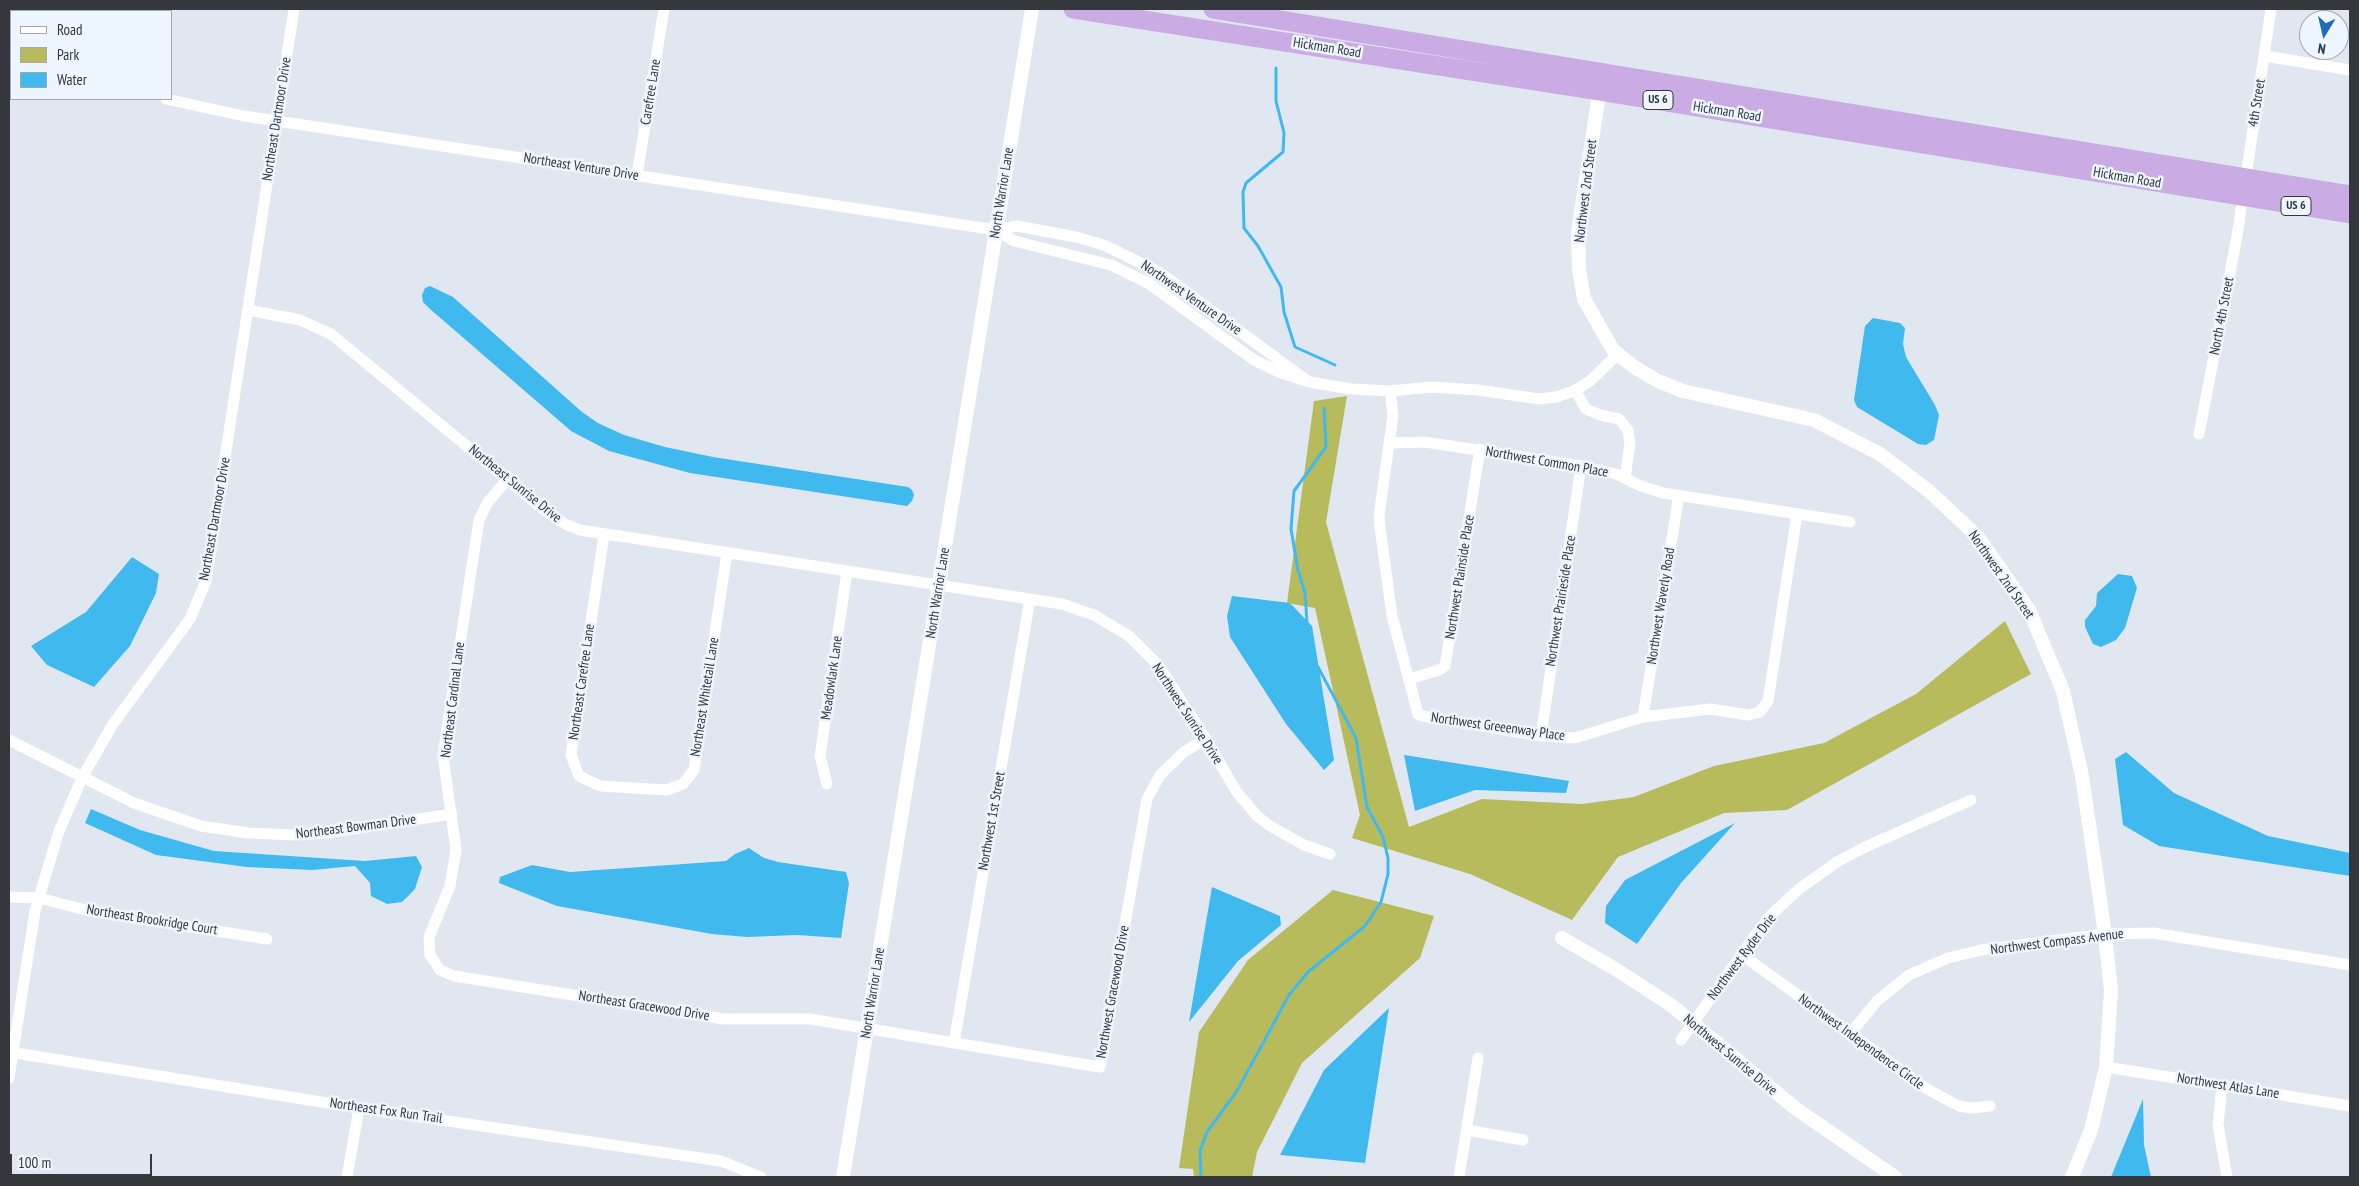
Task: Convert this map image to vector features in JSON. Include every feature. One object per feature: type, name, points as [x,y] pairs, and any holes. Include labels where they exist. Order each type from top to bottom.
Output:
[{"type":"highway","name":"Hickman Road","points":[[1073,9],[1601,82],[2350,195]]},
{"type":"highway","name":"Hickman Road","points":[[1213,9],[1601,82],[2242,197],[2350,214]]},
{"type":"street","name":"Northeast Dartmoor Drive","points":[[9,1078],[11,1052],[39,898],[53,848],[84,776],[112,724],[179,636],[199,599],[210,561],[294,9]]},
{"type":"street","name":"Carefree Lane","points":[[638,176],[664,9]]},
{"type":"street","name":"North Warrior Lane","points":[[844,1177],[1032,9]]},
{"type":"street","name":"4th Street","points":[[2242,197],[2271,9]]},
{"type":"street","points":[[2265,56],[2350,70]]},
{"type":"street","name":"Northwest 2nd Street","points":[[1601,82],[1578,232],[1579,269],[1584,299],[1596,322],[1618,354],[1658,381],[1683,391],[1814,420],[1880,454],[1929,491],[1978,537],[2029,610],[2064,691],[2082,776],[2105,934],[2111,991],[2106,1067],[2092,1130],[2072,1177]]},
{"type":"street","name":"Northeast Venture Drive","points":[[170,100],[205,109],[996,230]]},
{"type":"street","name":"North 4th Street","points":[[2199,434],[2238,236],[2242,197]]},
{"type":"street","name":"Northwest Venture Drive","points":[[996,230],[1017,226],[1076,237],[1104,245],[1138,260],[1178,285],[1309,382]]},
{"type":"street","name":"Northwest Venture Drive","points":[[996,230],[1014,241],[1111,265],[1148,282],[1254,360],[1281,373],[1309,382],[1351,389],[1390,390],[1432,387],[1478,390],[1539,399],[1556,397],[1575,390],[1590,381],[1618,354]]},
{"type":"street","name":"Northeast Sunrise Drive","points":[[248,310],[300,320],[331,334],[507,480],[544,510],[565,524],[604,535],[939,586]]},
{"type":"street","name":"Northwest Greeenway Place","points":[[1390,390],[1393,415],[1379,516],[1380,527],[1392,616],[1418,714],[1422,716],[1541,736],[1574,738],[1643,717],[1710,709],[1748,715],[1760,712],[1768,701],[1797,514]]},
{"type":"street","points":[[1575,390],[1586,409],[1600,415],[1619,419],[1628,430],[1630,444],[1625,478]]},
{"type":"street","name":"Northwest Common Place","points":[[1389,442],[1425,442],[1581,466],[1616,474],[1641,486],[1679,495],[1850,522]]},
{"type":"street","name":"Northwest Plainside Place","points":[[1409,678],[1439,670],[1445,666],[1480,449]]},
{"type":"street","name":"Northwest Prairieside Place","points":[[1541,736],[1581,466]]},
{"type":"street","name":"Northeast Cardinal Lane","points":[[430,955],[429,937],[454,871],[456,850],[443,755],[478,525],[483,510],[507,480]]},
{"type":"street","name":"Northwest Waverly Road","points":[[1643,717],[1679,495]]},
{"type":"street","name":"Northeast Carefree Lane","points":[[604,535],[571,755],[579,776],[600,786],[630,788]]},
{"type":"street","name":"Northeast Whitetail Lane","points":[[630,788],[668,790],[683,784],[694,770],[727,553]]},
{"type":"street","name":"Meadowlark Lane","points":[[827,784],[820,756],[847,572]]},
{"type":"street","name":"Northwest Sunrise Drive","points":[[939,586],[1062,604],[1094,615],[1129,636],[1158,666],[1206,739],[1236,791],[1257,816],[1270,826],[1304,845],[1330,854]]},
{"type":"street","name":"Northwest 1st Street","points":[[954,1043],[1030,599]]},
{"type":"street","name":"Northwest Gracewood Drive","points":[[868,1028],[1100,1067],[1148,799],[1160,775],[1184,752],[1206,739]]},
{"type":"street","name":"Northeast Bowman Drive","points":[[9,740],[84,776],[134,803],[201,826],[248,833],[295,835],[326,833],[452,814]]},
{"type":"street","name":"Northwest Ryder Drie","points":[[1681,1040],[1741,954],[1771,915],[1799,889],[1837,862],[1863,848],[1971,800]]},
{"type":"street","name":"Northeast Brookridge Court","points":[[9,897],[39,898],[90,911],[267,939]]},
{"type":"street","name":"Northwest Compass Avenue","points":[[1850,1034],[1884,995],[1908,975],[1928,965],[1981,950],[2105,934],[2153,933],[2350,965]]},
{"type":"street","name":"Northwest Sunrise Drive","points":[[1562,938],[1640,984],[1693,1023],[1795,1108],[1895,1177]]},
{"type":"street","name":"Northwest Independence Circle","points":[[1741,954],[1850,1034],[1946,1100],[1972,1108],[1990,1106]]},
{"type":"street","name":"Northeast Gracewood Drive","points":[[430,955],[440,970],[454,976],[724,1019],[810,1019],[868,1028]]},
{"type":"street","name":"Northeast Fox Run Trail","points":[[11,1052],[359,1108],[721,1161],[748,1170],[761,1177]]},
{"type":"street","points":[[1459,1177],[1478,1058]]},
{"type":"street","name":"Northwest Atlas Lane","points":[[2106,1067],[2350,1106]]},
{"type":"street","points":[[2222,1086],[2218,1125],[2227,1177]]},
{"type":"street","points":[[347,1177],[359,1108]]},
{"type":"street","points":[[1467,1130],[1523,1140]]},
{"type":"green space","points":[[1347,396],[1326,522],[1409,827],[1482,799],[1582,804],[1634,797],[1714,766],[1824,743],[1916,694],[2005,621],[2031,674],[1787,810],[1724,813],[1618,857],[1572,920],[1470,874],[1352,838],[1360,815],[1315,608],[1287,603],[1314,401]]},
{"type":"green space","points":[[1333,890],[1434,916],[1420,958],[1302,1063],[1257,1152],[1252,1177],[1194,1177],[1193,1169],[1179,1168],[1199,1032],[1248,960]]},
{"type":"water","points":[[430,286],[453,297],[582,412],[598,423],[624,435],[665,447],[713,457],[908,487],[914,495],[912,501],[907,506],[690,473],[609,451],[571,431],[430,309],[423,302],[422,295],[425,288]]},
{"type":"water","points":[[1873,318],[1900,323],[1905,328],[1903,344],[1906,357],[1939,415],[1934,440],[1926,445],[1918,444],[1857,407],[1854,400],[1865,326]]},
{"type":"water","points":[[132,557],[159,574],[156,593],[130,646],[94,687],[47,665],[31,646],[86,612]]},
{"type":"water","points":[[2118,574],[2132,576],[2137,588],[2125,628],[2116,640],[2101,647],[2093,644],[2085,627],[2085,620],[2096,606],[2097,593]]},
{"type":"water","points":[[1232,596],[1290,603],[1312,626],[1334,760],[1324,770],[1286,724],[1230,637],[1227,616]]},
{"type":"water","points":[[2126,752],[2174,793],[2268,836],[2350,853],[2350,876],[2159,846],[2123,825],[2115,759]]},
{"type":"water","points":[[1404,755],[1569,781],[1566,793],[1475,790],[1415,811]]},
{"type":"water","points":[[91,809],[140,830],[214,851],[365,861],[416,856],[422,867],[415,889],[402,902],[387,904],[371,896],[370,883],[355,866],[312,870],[247,867],[156,855],[85,823]]},
{"type":"water","points":[[1735,823],[1681,883],[1637,944],[1605,923],[1606,906],[1625,880]]},
{"type":"water","points":[[749,848],[764,858],[778,862],[846,872],[849,883],[841,938],[797,935],[747,937],[712,934],[557,906],[499,883],[500,877],[532,865],[570,872],[726,861],[735,854]]},
{"type":"water","points":[[1212,887],[1280,916],[1281,925],[1238,961],[1189,1022]]},
{"type":"water","points":[[1389,1008],[1365,1163],[1280,1155],[1324,1070]]},
{"type":"water","points":[[2143,1099],[2144,1145],[2151,1177],[2111,1177]]},
{"type":"waterway","points":[[1276,68],[1276,101],[1284,133],[1283,152],[1246,183],[1243,192],[1244,228],[1258,246],[1281,287],[1284,312],[1295,347],[1335,365]]},
{"type":"waterway","points":[[1307,623],[1305,593],[1298,570],[1291,529],[1294,491],[1326,447],[1324,408]]},
{"type":"waterway","points":[[1201,1177],[1200,1151],[1207,1132],[1237,1091],[1289,995],[1308,972],[1365,926],[1381,902],[1388,874],[1388,858],[1383,837],[1367,807],[1356,738],[1318,667]]}]
